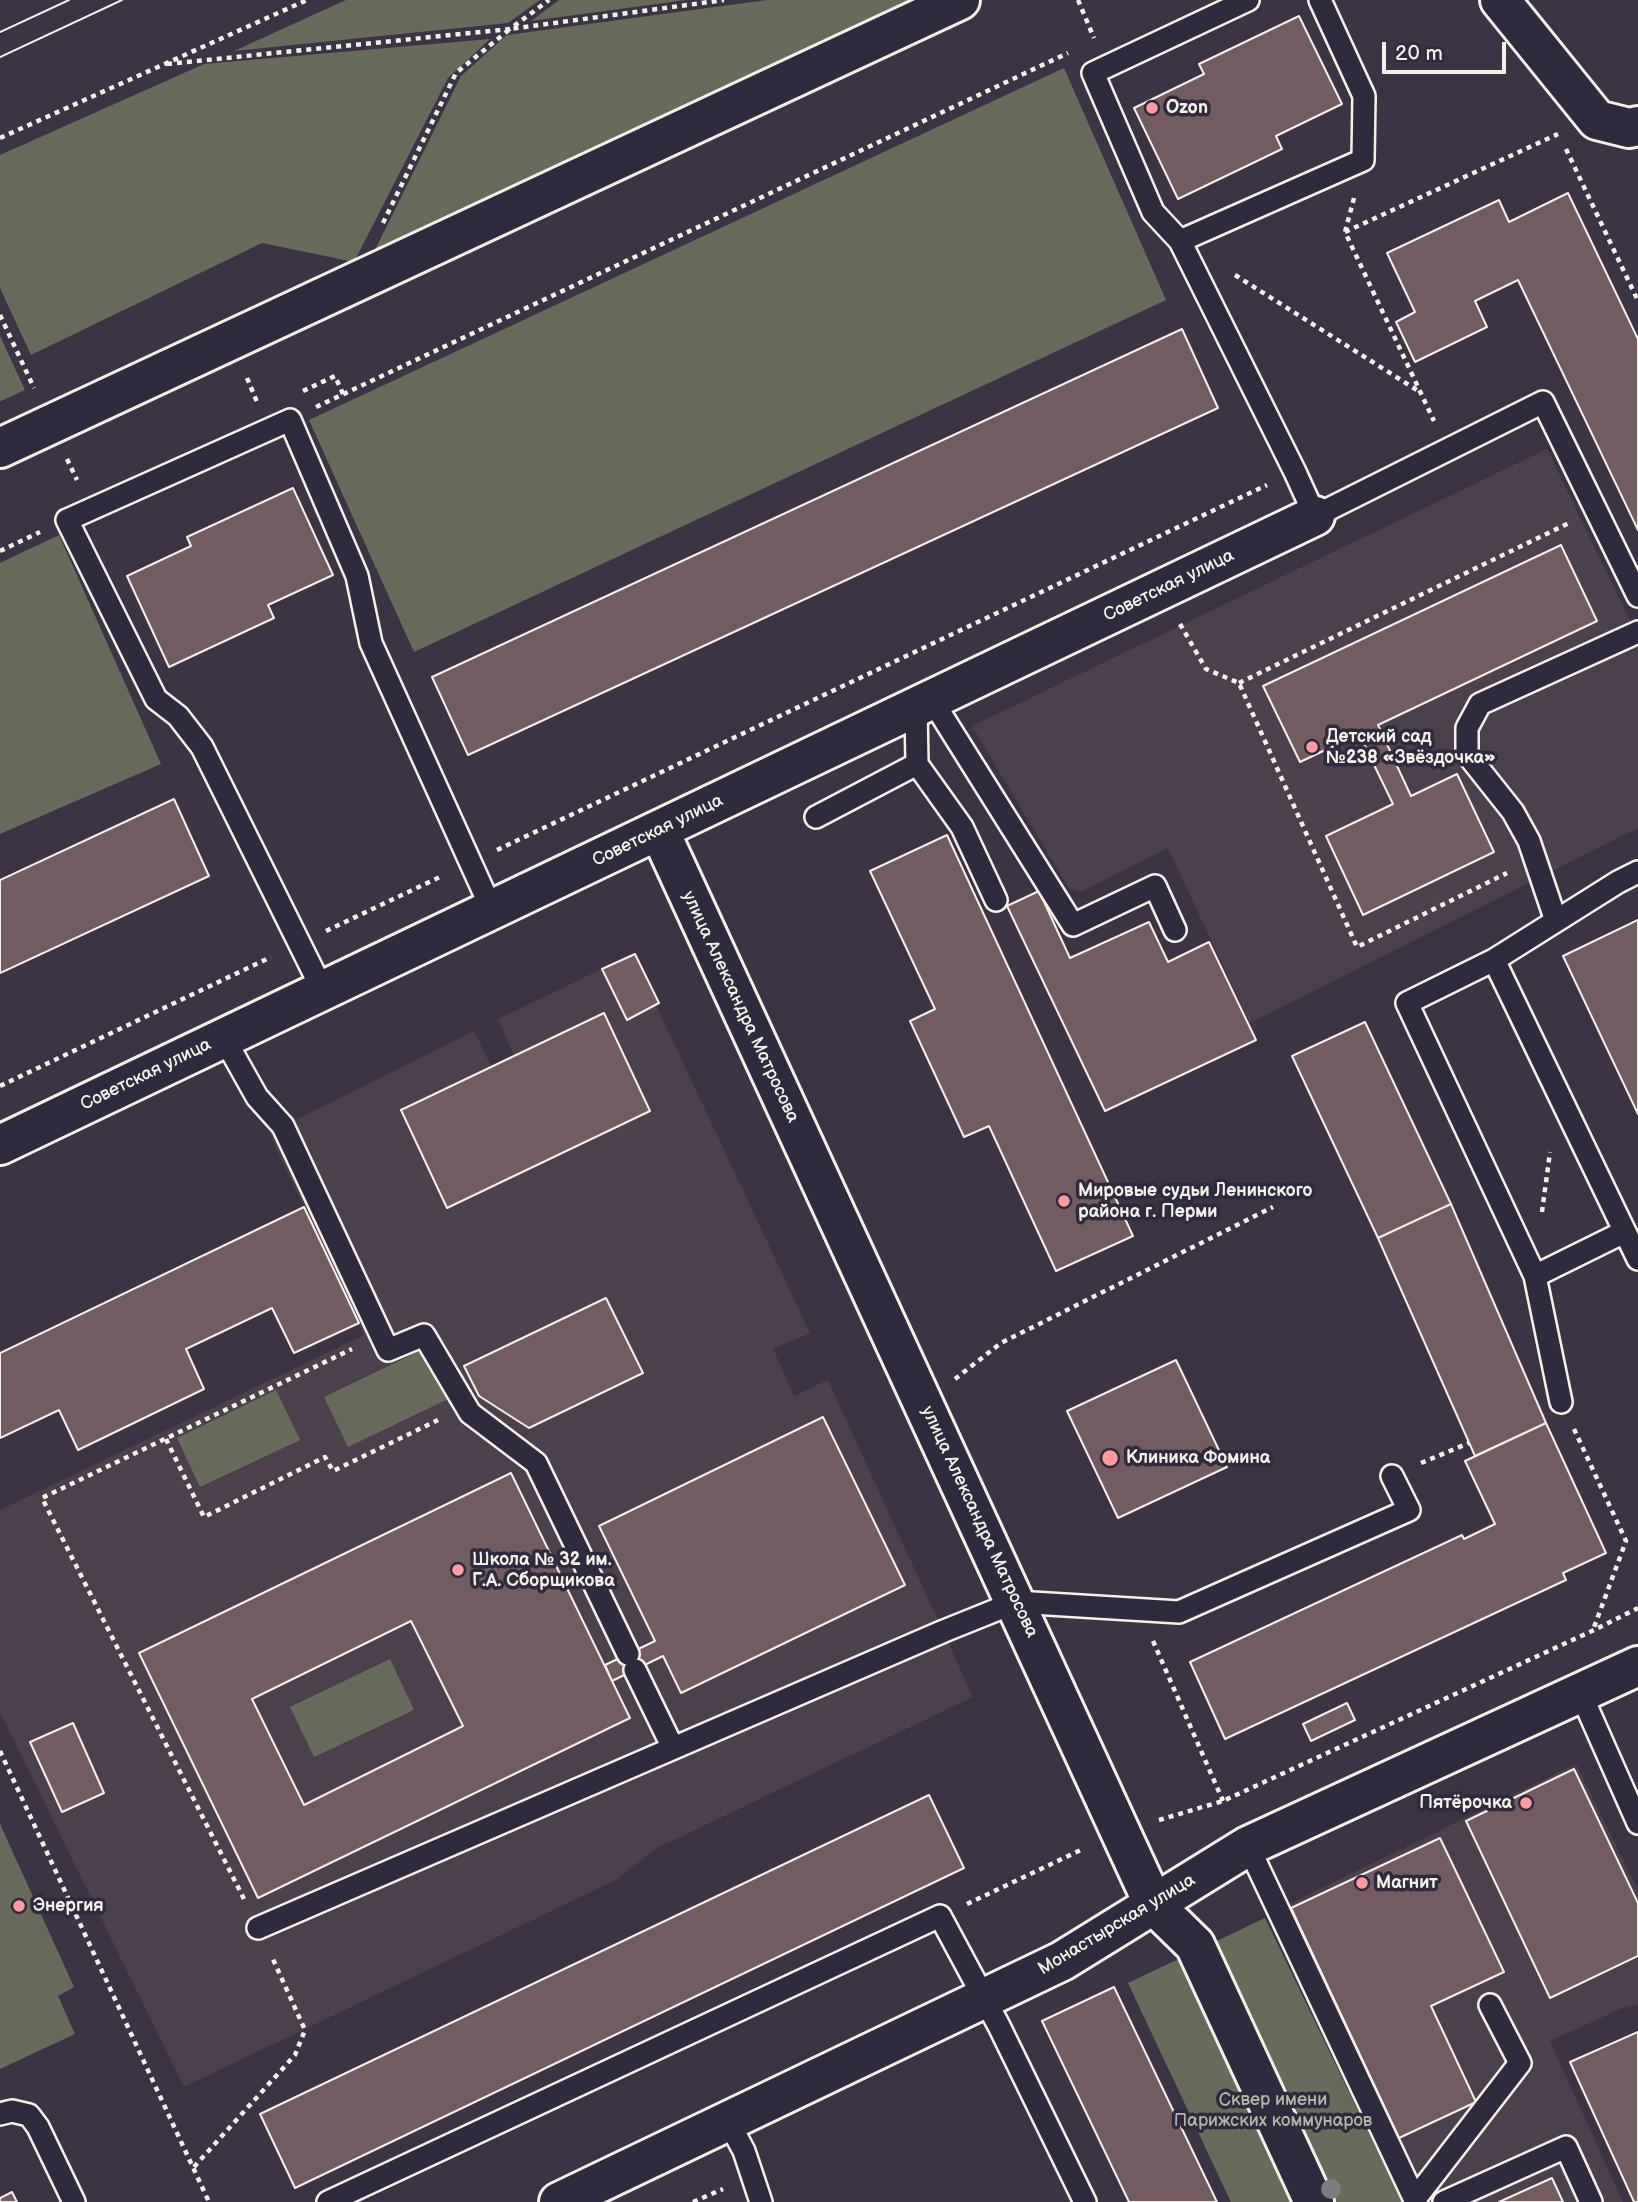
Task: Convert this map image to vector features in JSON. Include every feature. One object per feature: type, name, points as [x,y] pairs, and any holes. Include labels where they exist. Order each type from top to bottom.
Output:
[{"type":"street","points":[[0,448],[960,0]]},
{"type":"street","points":[[1500,0],[1597,120],[1629,128],[1638,126]]},
{"type":"street","name":"Советская улица","points":[[0,1145],[1315,516]]},
{"type":"street","name":"улица Александра Матросова","points":[[659,830],[1154,1905],[1195,1945],[1314,2202]]},
{"type":"street","name":"Монастырская улица","points":[[559,2202],[1062,1961],[1248,1846],[1638,1666]]},
{"type":"lane","points":[[1248,0],[1093,73],[1153,212],[1180,241],[1315,516],[1543,402],[1638,596]]},
{"type":"lane","points":[[1180,241],[1363,160],[1364,96],[1320,0]]},
{"type":"lane","points":[[323,991],[202,747],[178,716],[156,699],[67,520],[290,420],[357,576],[371,643],[492,910]]},
{"type":"lane","points":[[1556,921],[1529,841],[1513,812],[1467,754],[1467,728],[1480,704],[1638,632]]},
{"type":"lane","points":[[924,703],[917,764],[962,827],[996,900]]},
{"type":"lane","points":[[924,703],[1073,925],[1155,886],[1175,930]]},
{"type":"lane","points":[[816,817],[917,764]]},
{"type":"lane","points":[[1561,1402],[1535,1276],[1407,1003],[1494,960],[1638,872]]},
{"type":"lane","points":[[1494,960],[1638,1259]]},
{"type":"lane","points":[[224,1038],[257,1097],[283,1126],[388,1350],[424,1335],[470,1413],[536,1464],[673,1748]]},
{"type":"lane","points":[[1535,1276],[1624,1232]]},
{"type":"lane","points":[[258,1928],[1016,1602],[1179,1612],[1409,1510],[1392,1476]]},
{"type":"lane","points":[[1580,1692],[1638,1823]]},
{"type":"lane","points":[[1248,1846],[1416,2200],[1520,2063],[1490,2005]]},
{"type":"lane","points":[[328,2202],[940,1916],[984,1998],[1085,2202]]},
{"type":"lane","points":[[0,2114],[12,2111],[29,2116],[38,2127],[74,2202]]},
{"type":"lane","points":[[728,2121],[744,2151],[761,2202]]},
{"type":"lane","points":[[1444,2202],[1566,2147],[1591,2202]]},
{"type":"path","points":[[0,138],[307,0]]},
{"type":"path","points":[[354,283],[456,74],[549,0]]},
{"type":"path","points":[[167,64],[510,29],[724,0]]},
{"type":"path","points":[[1078,0],[1096,40],[1084,45]]},
{"type":"path","points":[[290,420],[1073,51]]},
{"type":"path","points":[[1447,450],[1345,232],[1559,134],[1597,120]]},
{"type":"path","points":[[1559,134],[1638,301]]},
{"type":"path","points":[[1180,241],[1420,392]]},
{"type":"path","points":[[0,315],[90,509]]},
{"type":"path","points":[[0,1086],[1295,472]]},
{"type":"path","points":[[0,551],[67,520]]},
{"type":"path","points":[[1239,683],[1570,523],[1575,535]]},
{"type":"path","points":[[1163,589],[1206,669],[1239,683],[1357,947],[1535,859]]},
{"type":"path","points":[[1535,1276],[1557,1092]]},
{"type":"path","points":[[924,1403],[1001,1343],[1273,1207]]},
{"type":"path","points":[[194,2166],[295,2054],[305,2030],[258,1928],[42,1499],[382,1335]]},
{"type":"path","points":[[1561,1402],[1626,1541],[1592,1631]]},
{"type":"path","points":[[166,1439],[204,1517],[325,1457],[333,1471],[466,1406]]},
{"type":"path","points":[[1392,1476],[1469,1443]]},
{"type":"path","points":[[940,1916],[1121,1831],[1223,1801],[1638,1608]]},
{"type":"path","points":[[1140,1611],[1223,1801]]},
{"type":"path","points":[[0,1751],[209,2202]]},
{"type":"shaded area","name":"Детский сад №238 «Звёздочка»","points":[[1547,449],[1638,637],[1638,828],[1250,1023],[1168,848],[1081,892],[1069,888],[972,726]]},
{"type":"shaded area","name":"Школа № 32 им. Г.А. Сборщикова","points":[[602,969],[627,1019],[656,1005],[810,1333],[773,1349],[794,1396],[828,1380],[973,1697],[655,1849],[618,1879],[184,2087],[0,1712],[0,1510],[364,1335],[269,1133],[474,1031],[491,1066],[514,1056],[498,1019]]},
{"type":"shaded area","points":[[1576,1764],[1638,1890],[1638,2005],[1627,2006],[1550,2041],[1623,2202],[1426,2202],[1285,1906]]},
{"type":"green space","points":[[346,0],[540,0],[508,23],[234,51]]},
{"type":"green space","points":[[559,0],[686,0],[531,21]]},
{"type":"green space","points":[[767,0],[924,0],[371,258],[461,76],[507,35]]},
{"type":"green space","points":[[490,39],[448,78],[354,262],[262,243],[31,355],[0,288],[0,155],[204,64]]},
{"type":"green space","points":[[1064,68],[1166,300],[414,652],[309,420]]},
{"type":"green space","points":[[0,336],[25,390],[1,401],[0,401]]},
{"type":"green space","points":[[59,535],[161,764],[0,834],[0,563]]},
{"type":"green space","points":[[424,1349],[448,1399],[348,1447],[324,1397]]},
{"type":"green space","points":[[276,1390],[300,1440],[200,1487],[177,1438]]},
{"type":"green space","points":[[390,1659],[414,1710],[314,1757],[290,1707]]},
{"type":"green space","name":"Энергия","points":[[0,1824],[74,1987],[58,1996],[75,2034],[0,2069]]},
{"type":"green space","name":"Сквер имени Парижских коммунаров","points":[[1265,1918],[1402,2202],[1231,2202],[1128,1983]]},
{"type":"building","points":[[1299,16],[1342,104],[1276,136],[1282,149],[1178,199],[1134,108],[1204,74],[1199,64]]},
{"type":"building","points":[[1568,193],[1638,339],[1638,530],[1518,280],[1475,301],[1487,327],[1415,362],[1396,322],[1415,312],[1387,253],[1499,200],[1509,222]]},
{"type":"building","points":[[1182,329],[1218,408],[468,755],[432,677]]},
{"type":"building","points":[[293,488],[333,575],[268,605],[274,618],[169,667],[127,576],[191,546],[187,537]]},
{"type":"building","points":[[1561,545],[1597,621],[1378,725],[1411,796],[1457,774],[1494,852],[1363,915],[1326,836],[1393,804],[1359,734],[1300,762],[1263,686]]},
{"type":"building","points":[[174,799],[209,876],[0,973],[0,880]]},
{"type":"building","points":[[947,835],[1133,1236],[1056,1271],[989,1126],[964,1137],[910,1021],[935,1009],[870,871]]},
{"type":"building","points":[[1039,891],[1070,958],[1149,922],[1168,962],[1209,942],[1256,1040],[1105,1111],[1007,906]]},
{"type":"building","points":[[1638,920],[1638,1114],[1563,956]]},
{"type":"building","points":[[635,954],[659,1003],[627,1020],[602,969]]},
{"type":"building","points":[[604,1013],[650,1111],[447,1208],[401,1110]]},
{"type":"building","points":[[1365,1022],[1451,1204],[1378,1238],[1292,1056]]},
{"type":"building","points":[[1451,1204],[1546,1423],[1475,1456],[1378,1238]]},
{"type":"building","points":[[304,1207],[359,1323],[294,1353],[272,1308],[186,1349],[204,1389],[78,1450],[59,1410],[0,1438],[0,1353]]},
{"type":"building","points":[[606,1298],[643,1373],[529,1428],[479,1396],[464,1366]]},
{"type":"building","points":[[1176,1360],[1227,1467],[1118,1518],[1067,1411]]},
{"type":"building","points":[[823,1417],[905,1585],[681,1693],[663,1656],[612,1681],[605,1665],[655,1641],[599,1526]]},
{"type":"building","points":[[1546,1423],[1606,1553],[1563,1573],[1566,1580],[1225,1739],[1190,1662],[1462,1535],[1464,1539],[1495,1524],[1465,1461]]},
{"type":"building","points":[[511,1473],[630,1718],[258,1898],[139,1653]],"holes":[[[411,1621],[463,1726],[304,1805],[252,1699]]]},
{"type":"building","points":[[1347,1703],[1355,1720],[1311,1741],[1303,1724]]},
{"type":"building","points":[[73,1723],[104,1793],[62,1812],[30,1742]]},
{"type":"building","points":[[1574,1769],[1638,1903],[1638,1956],[1550,1998],[1466,1821]]},
{"type":"building","points":[[929,1795],[964,1868],[295,2188],[260,2114]]},
{"type":"building","points":[[1440,1838],[1504,1972],[1431,2006],[1476,2102],[1399,2138],[1291,1908]]},
{"type":"building","points":[[1114,1987],[1217,2202],[1129,2202],[1042,2021]]},
{"type":"building","points":[[1638,2032],[1638,2202],[1634,2202],[1570,2062]]},
{"type":"building","points":[[1552,2178],[1563,2202],[1499,2202]]},
{"type":"building","points":[[12,2192],[17,2202],[0,2202],[0,2198]]},
{"type":"tram line","points":[[0,32],[69,0]]},
{"type":"tram line","points":[[0,57],[122,0]]},
{"type":"place","name":"Ozon","points":[[1152,108]]},
{"type":"place","name":"Детский сад №238 «Звёздочка»","points":[[1312,747]]},
{"type":"place","name":"Мировые судьи Ленинского района г. Перми","points":[[1064,1201]]},
{"type":"place","name":"Клиника Фомина","points":[[1110,1458]]},
{"type":"place","name":"Школа № 32 им. Г.А. Сборщикова","points":[[458,1570]]},
{"type":"place","name":"Пятёрочка","points":[[1526,1803]]},
{"type":"place","name":"Магнит","points":[[1362,1883]]},
{"type":"place","name":"Энергия","points":[[19,1906]]}]
